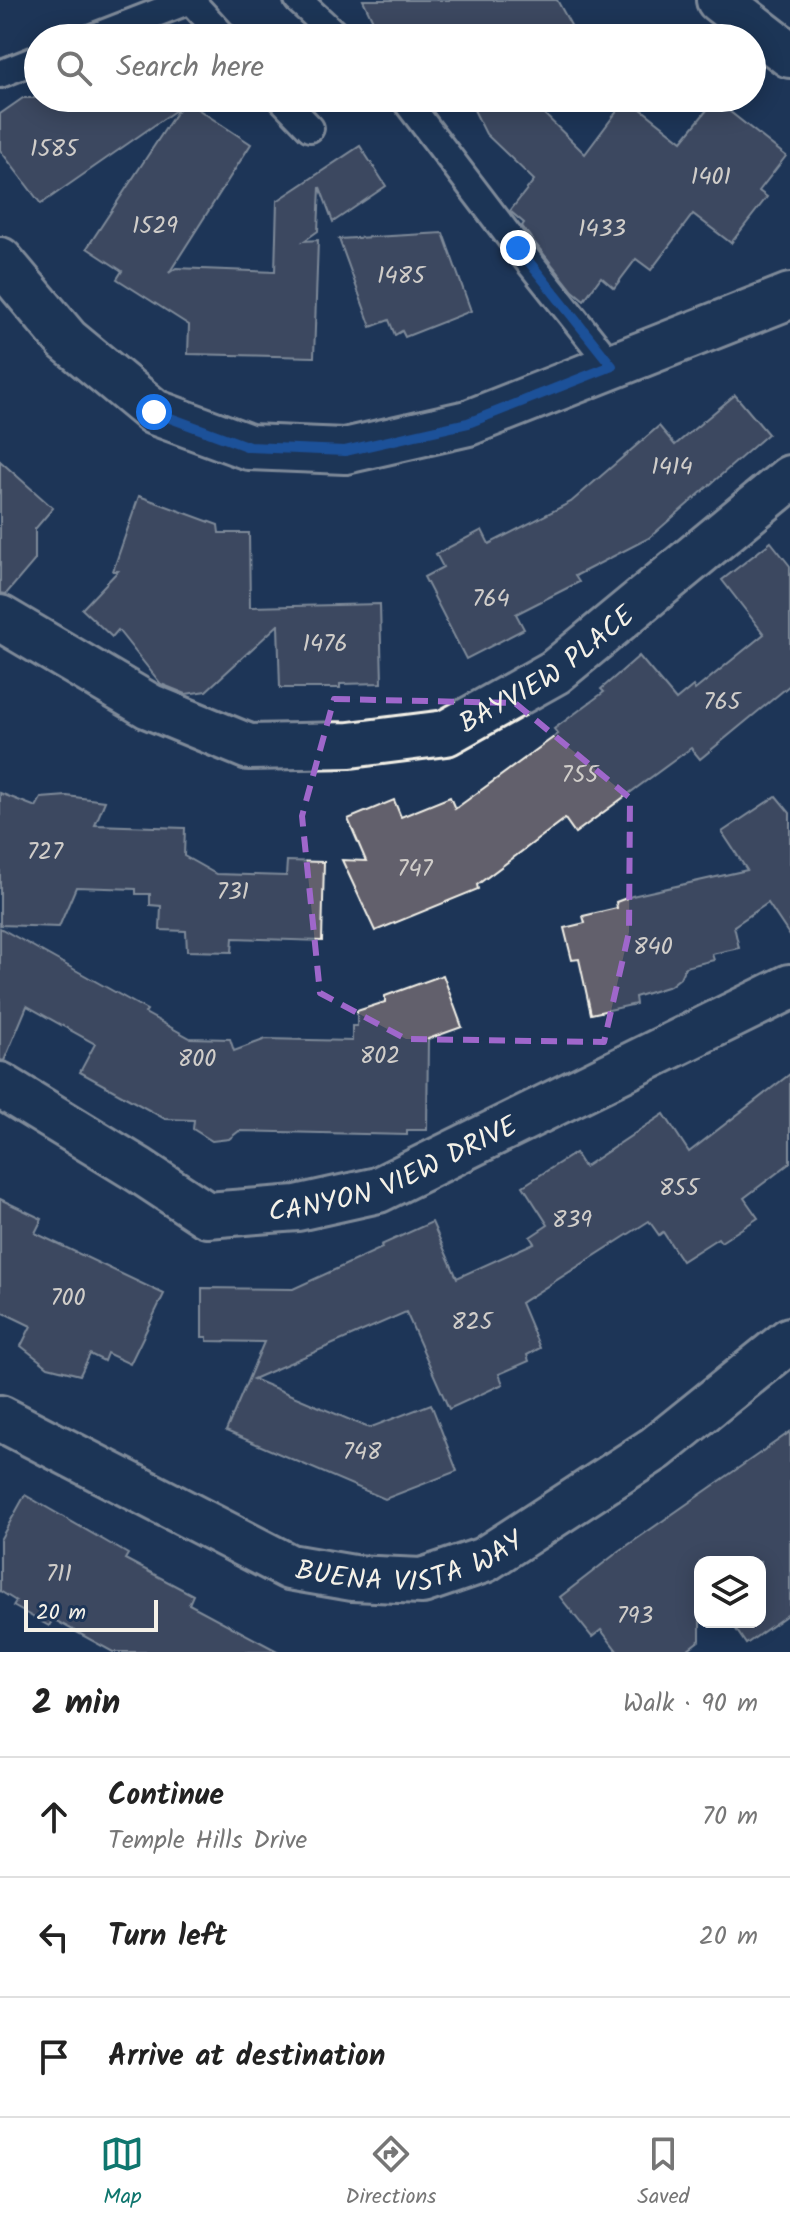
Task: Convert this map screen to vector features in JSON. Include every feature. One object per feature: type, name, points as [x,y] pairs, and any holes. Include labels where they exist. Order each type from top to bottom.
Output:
[{"type":"street","points":[[719,0],[750,24]]},
{"type":"street","points":[[766,36],[790,55]]},
{"type":"street","points":[[0,260],[67,340],[154,412],[249,447],[345,451],[468,423],[790,296]]},
{"type":"street","name":"BAYVIEW PLACE","points":[[0,618],[149,706],[249,747],[350,745],[446,733],[555,672],[790,478]]},
{"type":"street","name":"CANYON VIEW DRIVE","points":[[0,1085],[207,1215],[297,1208],[378,1190],[790,987]]},
{"type":"street","name":"BUENA VISTA WAY","points":[[0,1418],[289,1567],[353,1578],[422,1581],[484,1560],[656,1448],[790,1340]]},
{"type":"lane","points":[[128,24],[190,0],[212,24]]},
{"type":"lane","points":[[298,0],[324,24]]},
{"type":"lane","points":[[0,74],[24,65]]},
{"type":"lane","points":[[295,112],[310,128]]},
{"type":"lane","points":[[415,112],[612,366]]},
{"type":"highlighted area","points":[[334,699],[515,703],[630,798],[629,932],[604,1042],[406,1039],[320,993],[302,816]]},
{"type":"building","points":[[363,0],[557,0],[570,24],[374,24]]},
{"type":"building","points":[[23,98],[24,112],[173,112],[41,204],[0,150],[0,114]]},
{"type":"building","points":[[176,112],[202,112],[251,144],[169,273],[176,268],[275,272],[277,201],[360,146],[386,186],[333,222],[320,187],[318,231],[304,241],[318,240],[314,357],[188,354],[189,325],[117,279],[122,271],[87,248]]},
{"type":"building","points":[[475,112],[542,112],[585,154],[616,112],[645,112],[682,141],[705,112],[730,112],[786,156],[759,191],[767,197],[731,243],[693,214],[651,270],[636,259],[614,288],[601,277],[584,300],[573,291],[531,238],[522,226],[524,223],[510,211],[534,180],[486,134]]},
{"type":"building","points":[[443,233],[471,311],[405,337],[402,331],[395,335],[389,320],[371,327],[339,239]]},
{"type":"building","points":[[735,395],[768,434],[649,538],[575,576],[579,582],[516,614],[524,629],[466,659],[424,577],[443,567],[436,554],[482,530],[489,544],[571,502],[659,426],[675,445]]},
{"type":"building","points":[[0,461],[53,508],[35,529],[35,560],[6,594],[0,593]]},
{"type":"building","points":[[139,496],[218,525],[219,533],[249,533],[250,607],[380,604],[382,683],[340,684],[340,688],[280,688],[278,625],[206,691],[186,694],[161,684],[118,630],[112,637],[82,609],[118,571],[113,571]]},
{"type":"building","points":[[771,542],[790,566],[790,685],[700,759],[691,748],[575,833],[565,819],[477,885],[478,889],[375,931],[342,860],[366,861],[348,819],[394,800],[401,817],[450,797],[455,809],[558,734],[554,729],[604,692],[601,689],[639,656],[676,700],[693,686],[695,690],[764,634],[722,580]]},
{"type":"building","points":[[0,793],[36,807],[41,798],[67,796],[105,801],[95,825],[185,828],[184,856],[216,874],[286,876],[287,861],[324,862],[322,941],[233,938],[232,952],[187,951],[186,931],[160,930],[161,906],[150,905],[150,894],[136,894],[136,889],[76,887],[59,927],[0,925]]},
{"type":"building","points":[[776,796],[790,813],[790,936],[768,903],[734,926],[739,948],[712,954],[714,960],[685,967],[680,978],[670,986],[635,997],[636,1004],[591,1014],[579,959],[572,960],[564,928],[585,923],[583,916],[617,908],[616,902],[632,896],[747,870],[722,832]]},
{"type":"building","points":[[0,928],[147,1010],[145,1013],[190,1038],[230,1039],[234,1051],[266,1039],[352,1041],[352,1026],[357,1026],[357,1011],[385,1002],[385,996],[443,975],[462,1027],[428,1039],[427,1130],[407,1130],[407,1135],[239,1131],[229,1139],[212,1141],[193,1129],[194,1120],[165,1119],[80,1072],[95,1044],[27,1006],[4,1061],[0,1060]]},
{"type":"building","points":[[790,1074],[790,1163],[744,1198],[758,1218],[721,1242],[718,1238],[682,1261],[663,1232],[659,1235],[649,1221],[521,1303],[540,1348],[527,1355],[529,1361],[499,1374],[503,1384],[449,1409],[406,1312],[253,1379],[369,1428],[431,1404],[457,1471],[385,1499],[226,1431],[264,1342],[207,1341],[207,1337],[202,1337],[202,1288],[293,1289],[432,1222],[457,1278],[534,1243],[530,1237],[548,1225],[523,1186],[575,1153],[584,1167],[664,1114],[689,1152]]},
{"type":"building","points":[[0,1199],[42,1219],[35,1233],[164,1294],[130,1364],[107,1353],[104,1361],[90,1354],[80,1375],[48,1367],[21,1346],[31,1326],[0,1311]]},
{"type":"building","points":[[790,1432],[790,1613],[746,1644],[735,1628],[766,1628],[766,1556],[694,1556],[694,1628],[700,1628],[700,1640],[684,1652],[618,1652],[601,1630],[592,1637],[560,1597],[618,1552]]},
{"type":"building","points":[[25,1495],[128,1554],[125,1559],[193,1595],[189,1604],[279,1652],[113,1652],[53,1619],[49,1626],[13,1606],[16,1601],[0,1591],[0,1540]]},
{"type":"route","points":[[154,412],[249,447],[345,451],[468,423],[612,366],[518,248]]}]
